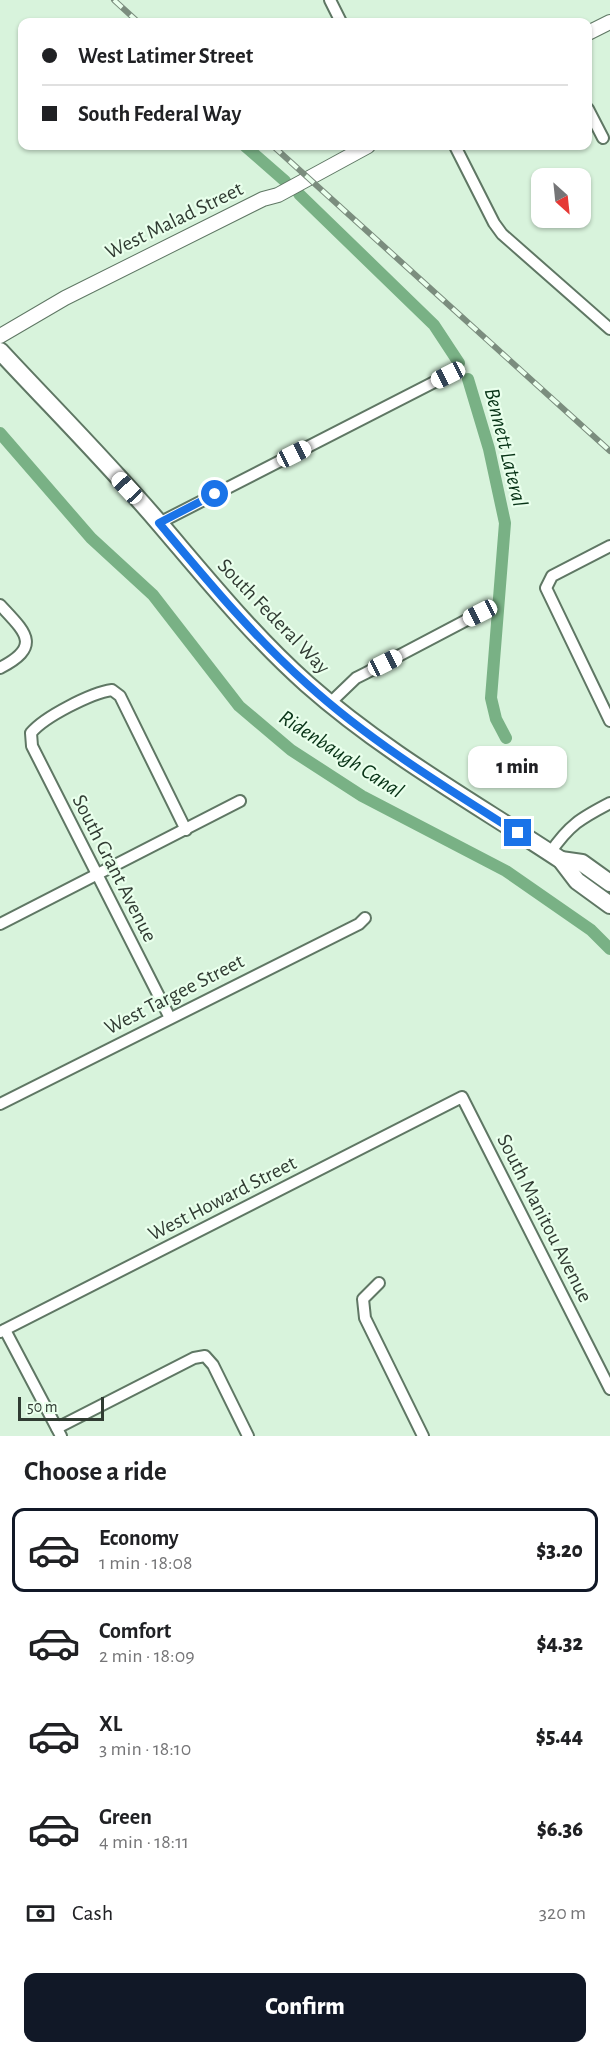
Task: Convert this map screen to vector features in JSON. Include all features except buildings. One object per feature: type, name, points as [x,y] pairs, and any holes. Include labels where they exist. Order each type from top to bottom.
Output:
[{"type":"main road","name":"South Federal Way","points":[[0,351],[159,523],[250,629],[307,684],[368,734],[433,779],[555,857],[577,881],[610,905]]},
{"type":"main road","name":"South Federal Way","points":[[555,857],[582,863],[610,883]]},
{"type":"street","points":[[330,0],[339,18]]},
{"type":"street","points":[[592,31],[610,22]]},
{"type":"street","points":[[592,117],[603,138]]},
{"type":"street","name":"West Malad Street","points":[[0,336],[65,298],[263,199],[278,195],[361,150]]},
{"type":"street","points":[[457,150],[494,223],[502,234],[610,330]]},
{"type":"street","points":[[159,523],[448,375]]},
{"type":"street","points":[[610,546],[552,576],[547,583],[547,592],[610,721]]},
{"type":"street","points":[[0,605],[26,637],[26,646],[21,655],[0,668]]},
{"type":"street","points":[[330,703],[356,678],[480,613]]},
{"type":"street","name":"South Grant Avenue","points":[[170,1018],[32,746],[31,733],[37,725],[48,718],[101,692],[112,690],[120,696],[186,830]]},
{"type":"street","points":[[0,924],[240,801]]},
{"type":"street","points":[[555,857],[562,835],[577,820],[610,803]]},
{"type":"street","name":"West Targee Street","points":[[0,1104],[359,924],[365,918]]},
{"type":"street","name":"West Howard Street","points":[[3,1331],[462,1097]]},
{"type":"street","name":"South Manitou Avenue","points":[[462,1097],[610,1389]]},
{"type":"street","points":[[379,1283],[363,1299],[365,1318],[423,1436]]},
{"type":"street","points":[[3,1331],[59,1432],[195,1358],[205,1356],[213,1365],[248,1436]]},
{"type":"waterway","name":"Bennett Lateral","points":[[250,150],[285,181]]},
{"type":"waterway","name":"Bennett Lateral","points":[[299,194],[434,325],[459,363]]},
{"type":"waterway","name":"Bennett Lateral","points":[[468,379],[489,449],[505,523],[491,698],[496,719],[506,738]]},
{"type":"waterway","name":"Ridenbaugh Canal","points":[[0,433],[91,538],[153,595],[239,706],[291,750],[362,796],[506,871],[591,930],[610,949]]},
{"type":"railway","points":[[114,0],[134,18]]},
{"type":"railway","points":[[277,150],[610,451]]},
{"type":"route","points":[[215,494],[159,523],[250,629],[307,684],[368,734],[518,833]]}]
